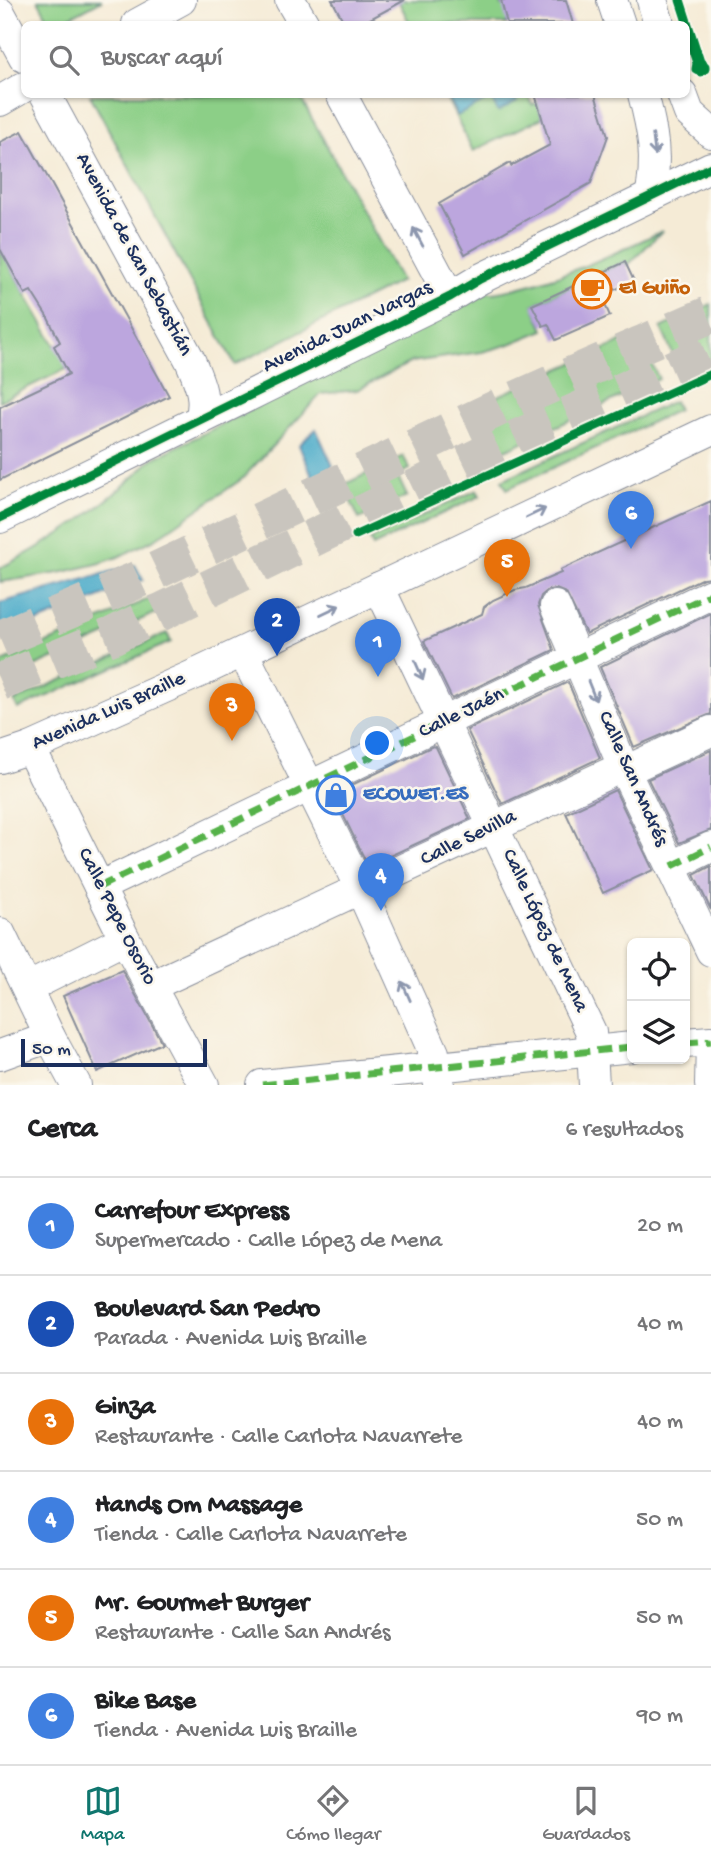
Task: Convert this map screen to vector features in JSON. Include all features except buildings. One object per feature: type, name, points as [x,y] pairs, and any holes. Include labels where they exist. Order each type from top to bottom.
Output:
[{"type":"street","points":[[142,21],[181,0]]},
{"type":"street","points":[[290,0],[302,21]]},
{"type":"street","points":[[612,0],[619,21]]},
{"type":"street","points":[[652,0],[658,21]]},
{"type":"street","points":[[0,12],[21,51]]},
{"type":"street","points":[[0,100],[21,89]]},
{"type":"street","name":"Avenida de San Sebastián","points":[[47,98],[190,360],[203,391],[204,406],[200,420]]},
{"type":"street","points":[[343,98],[450,297]]},
{"type":"street","points":[[644,98],[656,156],[650,197]]},
{"type":"street","points":[[683,98],[689,113],[711,132]]},
{"type":"street","name":"Avenida Juan Vargas","points":[[0,518],[711,167]]},
{"type":"street","name":"Avenida Luis Braille","points":[[0,758],[30,748],[243,652],[711,430]]},
{"type":"street","points":[[675,447],[703,453],[711,449]]},
{"type":"street","name":"Calle López de Mena","points":[[379,587],[442,724],[495,827],[592,1032],[594,1085]]},
{"type":"street","name":"Calle Jaén","points":[[99,887],[711,594]]},
{"type":"street","name":"Calle San Andrés","points":[[555,606],[625,771],[711,951]]},
{"type":"street","points":[[243,652],[361,890],[436,1068]]},
{"type":"street","name":"Calle Sevilla","points":[[151,986],[616,770],[625,771],[711,731]]},
{"type":"street","name":"Calle Pepe Osorio","points":[[30,748],[125,939],[204,1085]]},
{"type":"street","points":[[672,866],[711,847]]},
{"type":"street","points":[[0,933],[76,1085]]},
{"type":"street","points":[[27,988],[125,939]]},
{"type":"street","points":[[0,1055],[50,1037]]},
{"type":"street","points":[[690,1043],[711,1042],[710,1085]]},
{"type":"street","points":[[262,1085],[627,1048]]},
{"type":"green space","points":[[38,0],[102,0],[63,21],[49,21]]},
{"type":"green space","points":[[398,0],[500,0],[502,6],[507,4],[507,21],[408,21]]},
{"type":"green space","points":[[92,98],[301,98],[401,281],[235,365]]},
{"type":"green space","points":[[446,98],[530,98],[532,105],[538,103],[542,118],[473,151]]},
{"type":"green space","points":[[662,231],[627,266],[624,262],[533,305],[544,330],[482,352],[411,362],[357,390],[321,394],[242,479],[155,539],[101,563],[0,582],[0,568],[80,520],[118,491],[152,459],[488,292],[515,289],[558,276]]},
{"type":"green space","points":[[0,249],[68,368],[0,401]]},
{"type":"green space","points":[[711,304],[711,361],[682,374],[661,328]]},
{"type":"green space","points":[[637,335],[659,379],[488,458],[466,410]]},
{"type":"green space","points":[[674,401],[678,410],[507,489],[502,480]]},
{"type":"green space","points":[[403,456],[410,469],[397,475],[407,496],[359,519],[343,485]]},
{"type":"green space","points":[[477,490],[480,496],[373,546],[370,540]]},
{"type":"green space","points":[[151,598],[158,612],[5,680],[0,663]]},
{"type":"green space","points":[[167,633],[171,642],[18,709],[14,701]]},
{"type":"water","points":[[448,98],[491,98],[457,116]]},
{"type":"water","points":[[491,98],[516,98],[517,101],[498,112]]},
{"type":"water","points":[[316,429],[333,466],[314,480],[299,445]]},
{"type":"water","points":[[135,565],[143,580],[0,637],[0,603]]},
{"type":"tunnel","points":[[0,639],[107,594],[504,405],[711,314]]},
{"type":"tunnel","points":[[0,682],[112,636],[522,436],[711,352]]},
{"type":"marked path","points":[[99,887],[711,594]]},
{"type":"marked path","points":[[672,866],[711,847]]},
{"type":"marked path","points":[[690,1043],[711,1041]]},
{"type":"marked path","points":[[262,1085],[627,1048]]},
{"type":"cycle path","points":[[680,0],[687,21]]},
{"type":"cycle path","points":[[690,31],[700,62],[705,66],[701,72],[696,69],[697,63],[690,41]]},
{"type":"cycle path","points":[[0,518],[711,167]]},
{"type":"cycle path","points":[[356,535],[711,374]]},
{"type":"place","name":"El Guiño","points":[[592,289]]},
{"type":"place","name":"Bike Base","points":[[631,549]]},
{"type":"place","name":"Mr. Gourmet Burger","points":[[507,597]]},
{"type":"place","name":"Boulevard San Pedro","points":[[277,656]]},
{"type":"place","name":"Carrefour Express","points":[[378,677]]},
{"type":"place","name":"Ginza","points":[[232,741]]},
{"type":"place","name":"ECOWET.ES","points":[[336,795]]},
{"type":"place","name":"Hands Om Massage","points":[[381,911]]}]
